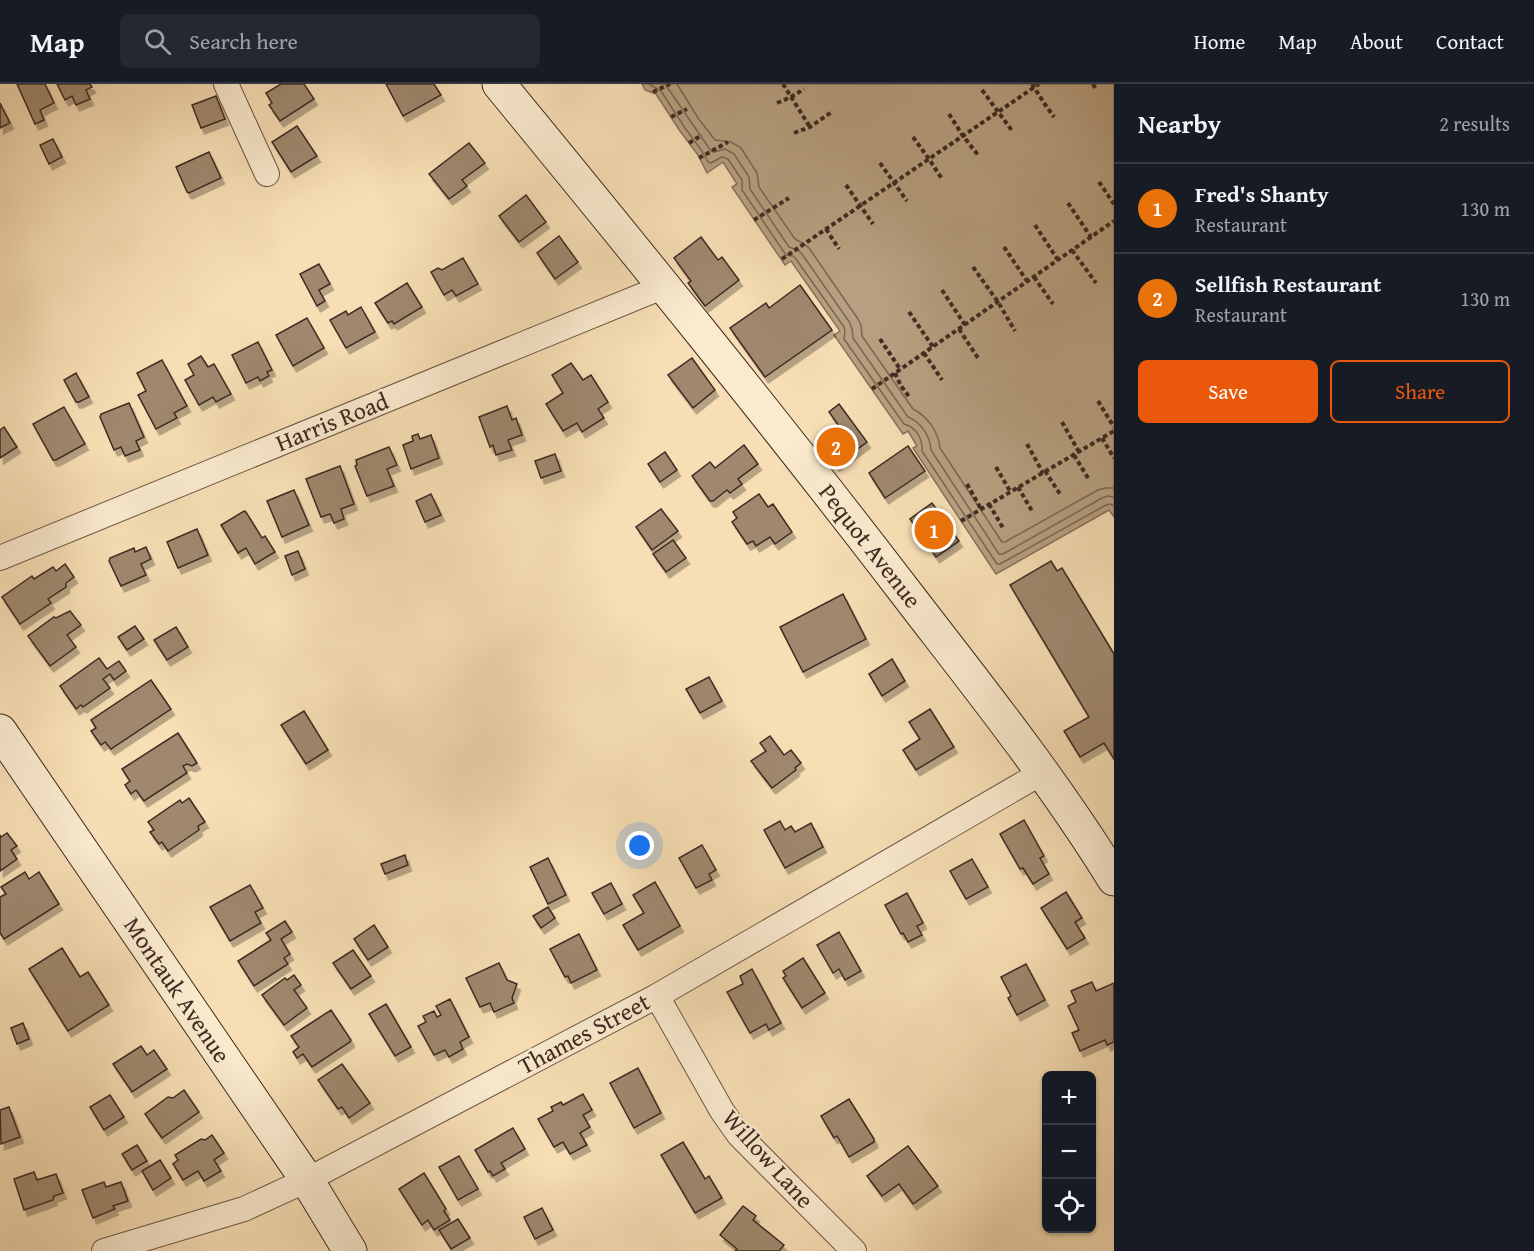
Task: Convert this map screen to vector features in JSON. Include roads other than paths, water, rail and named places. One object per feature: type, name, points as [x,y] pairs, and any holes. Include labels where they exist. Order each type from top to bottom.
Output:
[{"type":"street","points":[[226,84],[267,174]]},
{"type":"street","name":"Pequot Avenue","points":[[499,84],[665,286],[1014,732],[1087,834],[1114,879]]},
{"type":"street","name":"Harris Road","points":[[0,558],[665,286]]},
{"type":"street","name":"Montauk Avenue","points":[[0,730],[307,1180],[350,1251]]},
{"type":"street","name":"Thames Street","points":[[104,1251],[244,1209],[307,1180],[657,996],[1043,772]]},
{"type":"street","name":"Willow Lane","points":[[657,996],[722,1111],[740,1135],[854,1251]]},
{"type":"water","points":[[642,84],[1114,84],[1114,517],[1109,510],[996,574],[913,448],[917,446],[908,431],[903,434],[834,335],[840,331],[791,261],[785,265],[732,187],[737,184],[723,162],[707,173],[698,155],[656,94],[645,90]]},
{"type":"place","name":"Sellfish Restaurant","points":[[836,447]]},
{"type":"place","name":"Fred's Shanty","points":[[934,530]]}]
